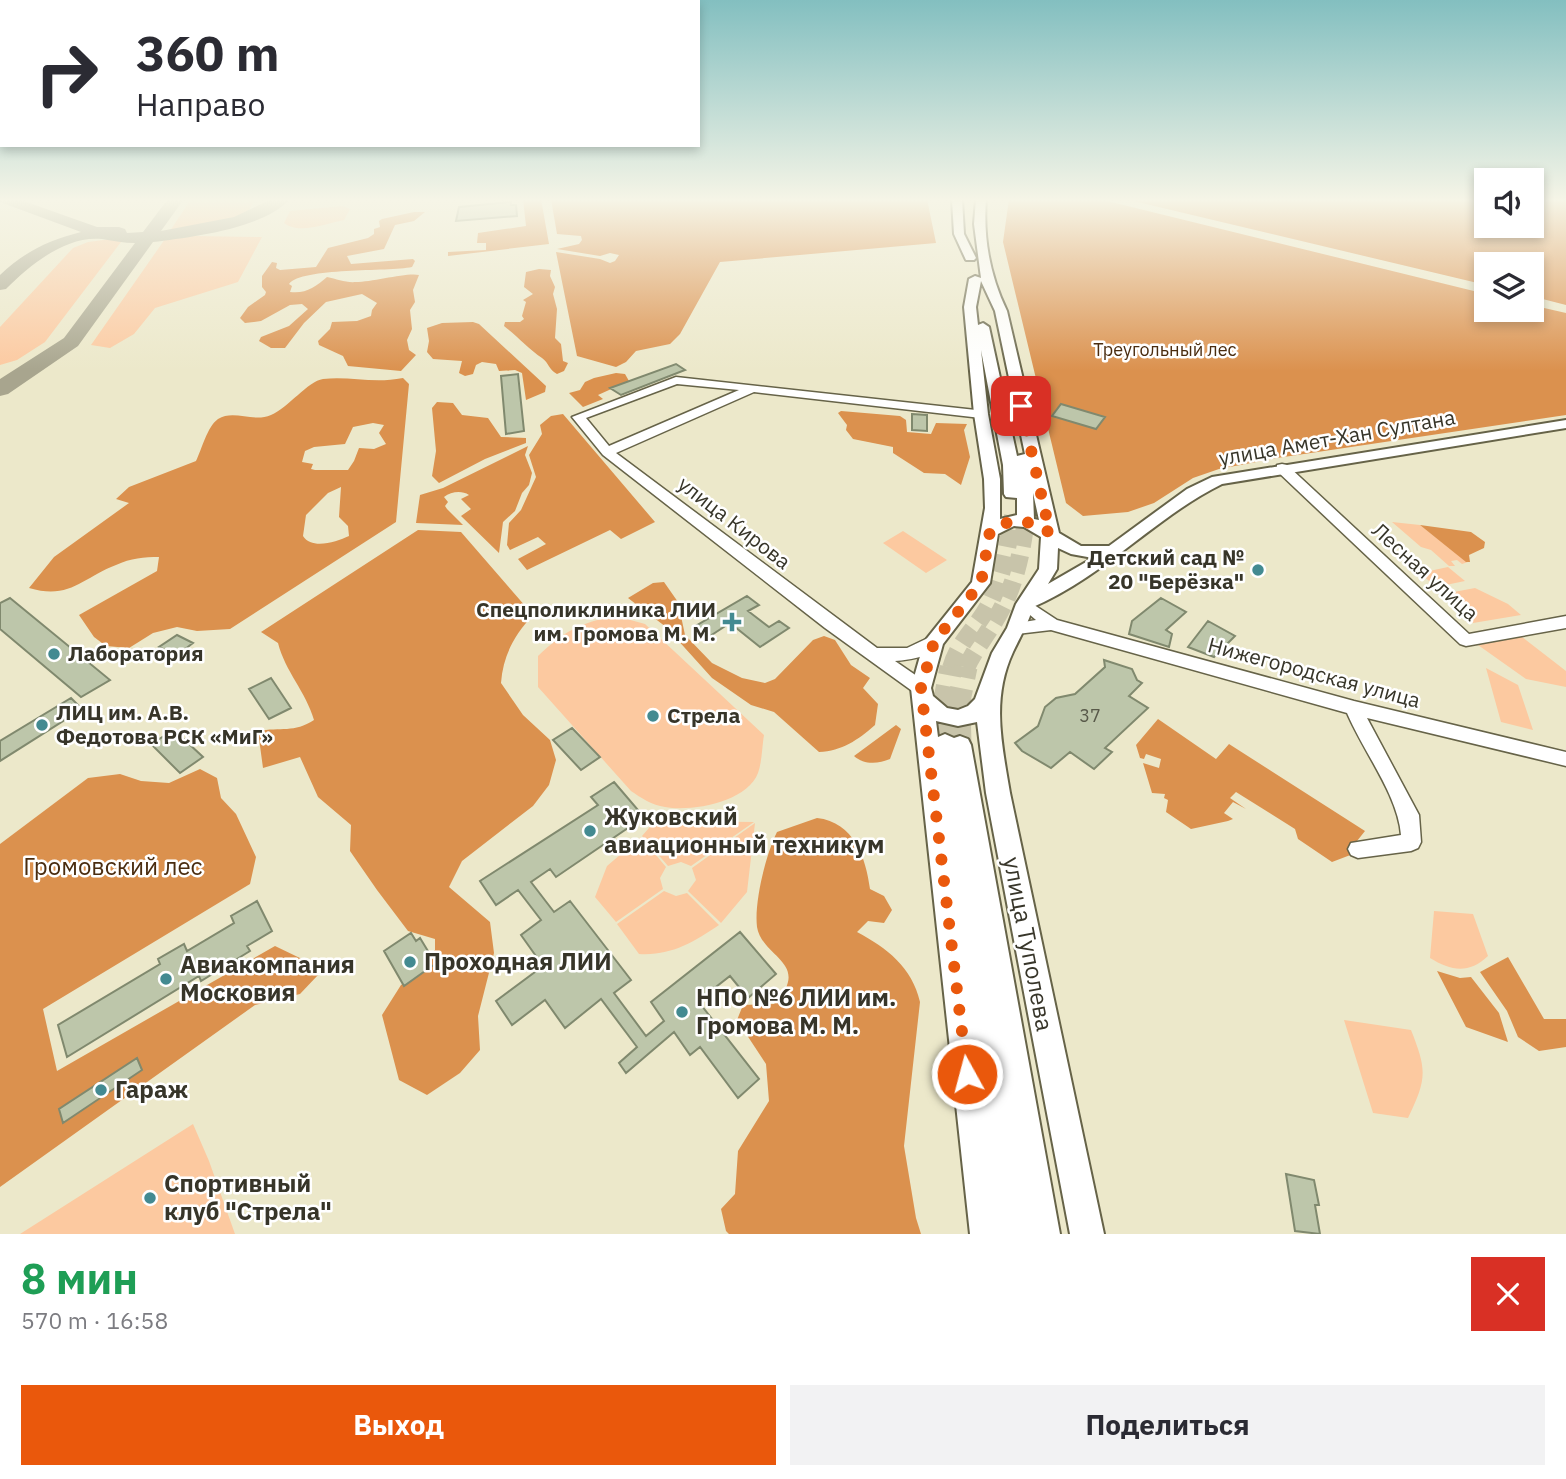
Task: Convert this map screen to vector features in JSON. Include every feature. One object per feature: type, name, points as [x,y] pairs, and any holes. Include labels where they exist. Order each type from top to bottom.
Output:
[{"type":"main road","points":[[981,257],[981,280],[1024,465],[1020,517]]},
{"type":"main road","points":[[970,258],[1001,311],[1050,533],[1048,569],[1025,604]]},
{"type":"main road","points":[[981,280],[970,307],[981,414],[992,479],[993,508],[990,531],[984,573],[976,590],[934,642],[922,694],[987,1234]]},
{"type":"main road","name":"улица Амет-Хан Султана","points":[[1025,604],[1093,566],[1192,492],[1218,480],[1566,424]]},
{"type":"main road","points":[[990,531],[1000,525],[1018,521],[1040,526],[1066,546],[1080,551],[1116,551]]},
{"type":"main road","name":"улица Туполева","points":[[1025,604],[990,692],[987,719],[998,793],[1087,1234]]},
{"type":"main road","points":[[922,694],[932,711],[947,717],[962,718],[975,715],[984,708],[990,692]]},
{"type":"main road","name":"улица Туполева","points":[[1011,1234],[953,744],[1043,1234]]},
{"type":"street","name":"улица Кирова","points":[[752,389],[676,380],[579,417],[607,452],[922,694]]},
{"type":"street","points":[[607,452],[752,389],[981,414]]},
{"type":"street","name":"Лесная улица","points":[[1282,468],[1466,640],[1566,622]]},
{"type":"street","name":"Нижегородская улица","points":[[1025,604],[1051,624],[1354,708],[1566,759]]},
{"type":"street","name":"Нижегородская улица","points":[[1010,639],[1051,624]]},
{"type":"street","points":[[871,653],[897,657],[919,653],[934,642]]},
{"type":"street","points":[[1354,708],[1365,736],[1409,815],[1411,829],[1411,842],[1358,849]]},
{"type":"shaded area","points":[[65,257],[110,257],[45,342],[17,360],[0,365],[0,327]]},
{"type":"shaded area","points":[[153,257],[252,257],[238,282],[155,308],[134,334],[110,348],[91,345]]},
{"type":"shaded area","points":[[1392,522],[1420,525],[1468,562],[1462,564],[1457,560],[1451,561],[1455,566],[1449,566]]},
{"type":"shaded area","points":[[903,531],[947,560],[926,573],[883,543]]},
{"type":"shaded area","points":[[1448,567],[1465,581],[1436,587],[1420,573]]},
{"type":"shaded area","points":[[1475,588],[1508,604],[1521,615],[1473,623],[1443,594]]},
{"type":"shaded area","name":"Стрела","points":[[616,616],[645,624],[764,735],[758,773],[743,791],[718,803],[689,808],[665,807],[647,801],[631,791],[538,687],[538,656],[574,629]]},
{"type":"shaded area","points":[[1522,637],[1566,671],[1566,687],[1526,679],[1478,645]]},
{"type":"shaded area","points":[[1486,668],[1518,685],[1533,730],[1501,722]]},
{"type":"shaded area","points":[[655,821],[754,822],[691,866],[681,862],[668,866],[642,836]]},
{"type":"shaded area","points":[[755,823],[747,892],[721,923],[688,891],[696,880],[692,868]]},
{"type":"shaded area","points":[[641,837],[666,867],[660,878],[663,889],[616,922],[595,897],[607,866]]},
{"type":"shaded area","points":[[664,891],[676,896],[687,893],[719,925],[682,947],[661,953],[639,954],[617,924]]},
{"type":"shaded area","points":[[1434,911],[1473,914],[1488,956],[1474,966],[1460,969],[1445,966],[1430,958]]},
{"type":"shaded area","points":[[1344,1020],[1411,1030],[1420,1055],[1423,1074],[1419,1093],[1408,1118],[1373,1113]]},
{"type":"shaded area","name":"Спортивный клуб \"Стрела\"","points":[[193,1124],[235,1234],[20,1234]]},
{"type":"green space","points":[[323,257],[347,257],[351,264],[415,261],[412,267],[327,272],[297,279],[289,284],[292,286],[290,292],[301,292],[327,277],[352,282],[419,275],[413,290],[415,302],[410,310],[412,329],[407,340],[409,350],[416,355],[401,371],[348,366],[343,356],[319,345],[318,341],[330,329],[332,322],[357,321],[371,316],[377,303],[362,294],[326,302],[304,323],[285,348],[271,348],[259,341],[261,337],[289,326],[308,309],[302,304],[290,305],[261,321],[245,323],[240,318],[248,307],[265,295],[262,276],[272,262],[277,263],[276,268],[280,270],[316,267]]},
{"type":"green space","points":[[557,257],[585,257],[610,263],[618,257],[782,257],[720,262],[680,334],[670,344],[636,351],[626,362],[616,367],[577,356]]},
{"type":"green space","name":"Треугольный лес","points":[[1007,257],[1334,257],[1474,291],[1474,322],[1544,322],[1544,308],[1566,313],[1566,415],[1219,469],[1193,478],[1154,503],[1128,512],[1083,516],[1066,503]]},
{"type":"green space","points":[[1367,257],[1474,257],[1474,282]]},
{"type":"green space","points":[[1544,257],[1566,257],[1566,305],[1544,299]]},
{"type":"green space","points":[[551,270],[550,276],[555,287],[555,338],[561,344],[563,361],[568,363],[564,371],[557,374],[504,326],[505,322],[520,322],[524,319],[522,316],[526,302],[523,300],[533,294],[524,287],[526,272]]},
{"type":"green space","points":[[442,323],[479,324],[546,386],[545,392],[526,400],[522,373],[515,370],[499,371],[496,364],[482,362],[476,365],[473,374],[465,376],[459,373],[462,361],[433,359],[427,352],[427,328]]},
{"type":"green space","points":[[616,373],[625,374],[629,381],[598,395],[603,399],[583,407],[569,393],[580,390],[585,382],[594,378]]},
{"type":"green space","points":[[403,378],[409,384],[396,522],[230,629],[197,631],[177,627],[153,633],[129,648],[106,646],[94,637],[79,615],[157,571],[159,557],[138,558],[122,563],[66,589],[43,591],[29,588],[54,557],[129,503],[116,499],[129,487],[196,461],[208,433],[218,419],[230,415],[257,418],[271,415],[311,384],[323,379]],"holes":[[[373,423],[384,425],[379,433],[386,444],[374,449],[359,448],[348,470],[315,470],[311,469],[313,464],[302,462],[305,451],[314,447],[345,444],[353,427]],[[341,487],[339,517],[348,526],[349,536],[324,544],[312,543],[303,536],[306,515],[328,493]]]},
{"type":"green space","points":[[437,402],[453,403],[462,415],[488,418],[501,437],[526,438],[526,443],[485,459],[439,483],[432,476],[436,451],[432,408]]},
{"type":"green space","points":[[841,411],[900,416],[906,420],[907,432],[931,434],[936,423],[967,424],[964,430],[970,457],[961,485],[945,474],[924,473],[893,453],[893,447],[853,439],[838,413]]},
{"type":"green space","points":[[563,414],[655,522],[621,539],[610,530],[527,570],[518,559],[546,544],[538,537],[510,550],[507,545],[509,523],[521,510],[536,477],[529,455],[542,434],[540,425],[551,416]]},
{"type":"green space","points":[[528,446],[525,455],[532,473],[529,485],[522,493],[515,511],[503,522],[499,553],[461,516],[471,509],[461,499],[469,495],[466,493],[456,492],[444,497],[448,502],[445,506],[447,509],[463,525],[416,523],[420,495],[443,488]]},
{"type":"green space","points":[[1420,525],[1471,532],[1485,542],[1484,548],[1469,555],[1470,562],[1466,562]]},
{"type":"green space","points":[[418,530],[461,532],[533,615],[511,646],[501,683],[523,715],[550,740],[556,760],[549,785],[533,806],[462,861],[449,887],[490,922],[494,953],[478,1016],[480,1050],[460,1073],[427,1095],[399,1080],[382,1015],[401,985],[429,965],[428,955],[435,950],[435,939],[408,931],[377,890],[350,851],[351,825],[318,797],[300,757],[263,768],[258,731],[294,728],[314,720],[285,663],[278,643],[261,632]]},
{"type":"green space","points":[[664,582],[678,602],[685,635],[712,663],[742,678],[765,683],[775,679],[813,640],[824,636],[835,640],[851,665],[870,678],[863,688],[878,704],[875,725],[849,744],[819,752],[774,712],[751,705],[712,678],[666,627],[628,598],[653,583]]},
{"type":"green space","points":[[1158,719],[1216,759],[1229,744],[1365,831],[1353,846],[1353,854],[1332,862],[1298,839],[1295,829],[1236,792],[1230,798],[1246,809],[1233,802],[1224,813],[1233,819],[1228,821],[1191,829],[1166,812],[1168,800],[1164,798],[1165,794],[1152,793],[1143,763],[1159,768],[1161,759],[1146,754],[1144,759],[1140,758],[1136,745]]},
{"type":"green space","points":[[896,725],[901,729],[890,759],[871,763],[854,756]]},
{"type":"green space","name":"Громовский лес","points":[[200,769],[217,778],[221,798],[236,814],[256,857],[250,884],[43,1009],[57,1071],[275,946],[302,959],[318,975],[300,994],[255,1005],[0,1187],[0,844],[88,778],[120,774],[141,781],[169,783]]},
{"type":"green space","points":[[817,818],[840,826],[856,843],[865,865],[870,889],[884,896],[892,910],[884,923],[868,921],[857,932],[897,960],[911,979],[920,1002],[904,1146],[921,1234],[729,1234],[726,1231],[721,1209],[735,1194],[738,1151],[769,1101],[766,1064],[737,1020],[743,1005],[774,1004],[785,990],[788,979],[787,970],[761,938],[757,927],[757,905],[762,878],[777,832]]},
{"type":"green space","points":[[1508,957],[1544,1019],[1566,1019],[1566,1047],[1539,1051],[1518,1037],[1507,1011],[1480,972]]},
{"type":"green space","points":[[1437,971],[1460,978],[1471,977],[1499,1013],[1508,1042],[1466,1027]]},
{"type":"building","points":[[676,364],[685,370],[621,395],[610,388]]},
{"type":"building","points":[[518,374],[524,431],[506,434],[501,376]]},
{"type":"building","points":[[1061,404],[1105,417],[1096,429],[1052,416]]},
{"type":"building","points":[[912,414],[927,415],[927,431],[912,430]]},
{"type":"building","name":"Спецполиклиника ЛИИ им. Громова М. М.","points":[[747,596],[759,605],[748,611],[769,627],[779,621],[789,628],[760,647],[730,623],[707,638],[694,627]]},
{"type":"building","name":"Лаборатория","points":[[10,598],[110,680],[81,697],[0,629],[0,603]]},
{"type":"building","points":[[1161,598],[1186,612],[1166,630],[1172,634],[1169,647],[1129,634],[1132,621]]},
{"type":"building","points":[[1208,621],[1235,636],[1214,657],[1188,647]]},
{"type":"building","points":[[177,635],[193,643],[176,656],[159,647]]},
{"type":"building","points":[[1104,660],[1132,669],[1137,680],[1142,683],[1129,696],[1148,708],[1105,748],[1112,752],[1094,769],[1070,752],[1051,768],[1022,751],[1015,743],[1038,726],[1045,707],[1056,698],[1075,694],[1105,667]]},
{"type":"building","points":[[271,678],[291,708],[269,719],[249,689]]},
{"type":"building","name":"ЛИЦ им. А.В. Федотова РСК «МиГ»","points":[[71,698],[82,709],[0,761],[0,741]]},
{"type":"building","points":[[572,728],[600,757],[581,770],[553,740]]},
{"type":"building","points":[[174,730],[203,757],[180,773],[151,744]]},
{"type":"building","points":[[614,782],[644,817],[556,877],[550,869],[531,882],[554,912],[570,901],[631,980],[614,993],[646,1036],[664,1021],[651,1002],[740,932],[776,974],[748,998],[730,976],[698,1001],[759,1079],[738,1098],[700,1047],[690,1055],[674,1032],[626,1073],[619,1063],[637,1047],[601,999],[565,1028],[545,1000],[512,1025],[496,1001],[543,966],[521,935],[541,920],[518,890],[496,905],[480,881],[598,805],[591,797]]},
{"type":"building","name":"Авиакомпания Московия","points":[[257,901],[272,931],[247,946],[250,951],[201,981],[199,976],[67,1057],[58,1025],[160,964],[158,959],[184,944],[187,951],[234,923],[231,916]]},
{"type":"building","name":"Проходная ЛИИ","points":[[411,933],[416,941],[420,938],[431,956],[427,958],[432,966],[404,986],[384,951]]},
{"type":"building","name":"Гараж","points":[[137,1058],[142,1070],[63,1123],[59,1109]]},
{"type":"building","points":[[1286,1174],[1314,1180],[1319,1205],[1315,1205],[1320,1234],[1295,1231]]},
{"type":"taxiway","points":[[0,285],[33,257]]},
{"type":"taxiway","points":[[0,389],[71,342],[134,257]]},
{"type":"tunnel","points":[[951,668],[958,650],[993,596],[1004,563],[1013,516]]},
{"type":"tunnel","points":[[966,668],[1009,594],[1020,556],[1026,518]]},
{"type":"tunnel","points":[[945,743],[946,694],[951,667]]},
{"type":"tunnel","points":[[960,745],[959,701],[966,667]]},
{"type":"place","name":"Детский сад № 20 \"Берёзка\"","points":[[1258,570]]},
{"type":"place","name":"Спецполиклиника ЛИИ им. Громова М. М.","points":[[732,622]]},
{"type":"place","name":"Лаборатория","points":[[54,654]]},
{"type":"place","name":"Стрела","points":[[653,716]]},
{"type":"place","name":"ЛИЦ им. А.В. Федотова РСК «МиГ»","points":[[42,725]]},
{"type":"place","name":"Жуковский авиационный техникум","points":[[590,831]]},
{"type":"place","name":"Проходная ЛИИ","points":[[410,962]]},
{"type":"place","name":"Авиакомпания Московия","points":[[166,979]]},
{"type":"place","name":"НПО №6 ЛИИ им. Громова М. М.","points":[[682,1012]]},
{"type":"place","name":"Гараж","points":[[101,1090]]},
{"type":"place","name":"Спортивный клуб \"Стрела\"","points":[[150,1198]]},
{"type":"route","points":[[967,1074],[921,688],[934,642],[981,583],[990,531],[1007,522],[1018,521],[1040,526],[1050,533],[1021,406]]}]
